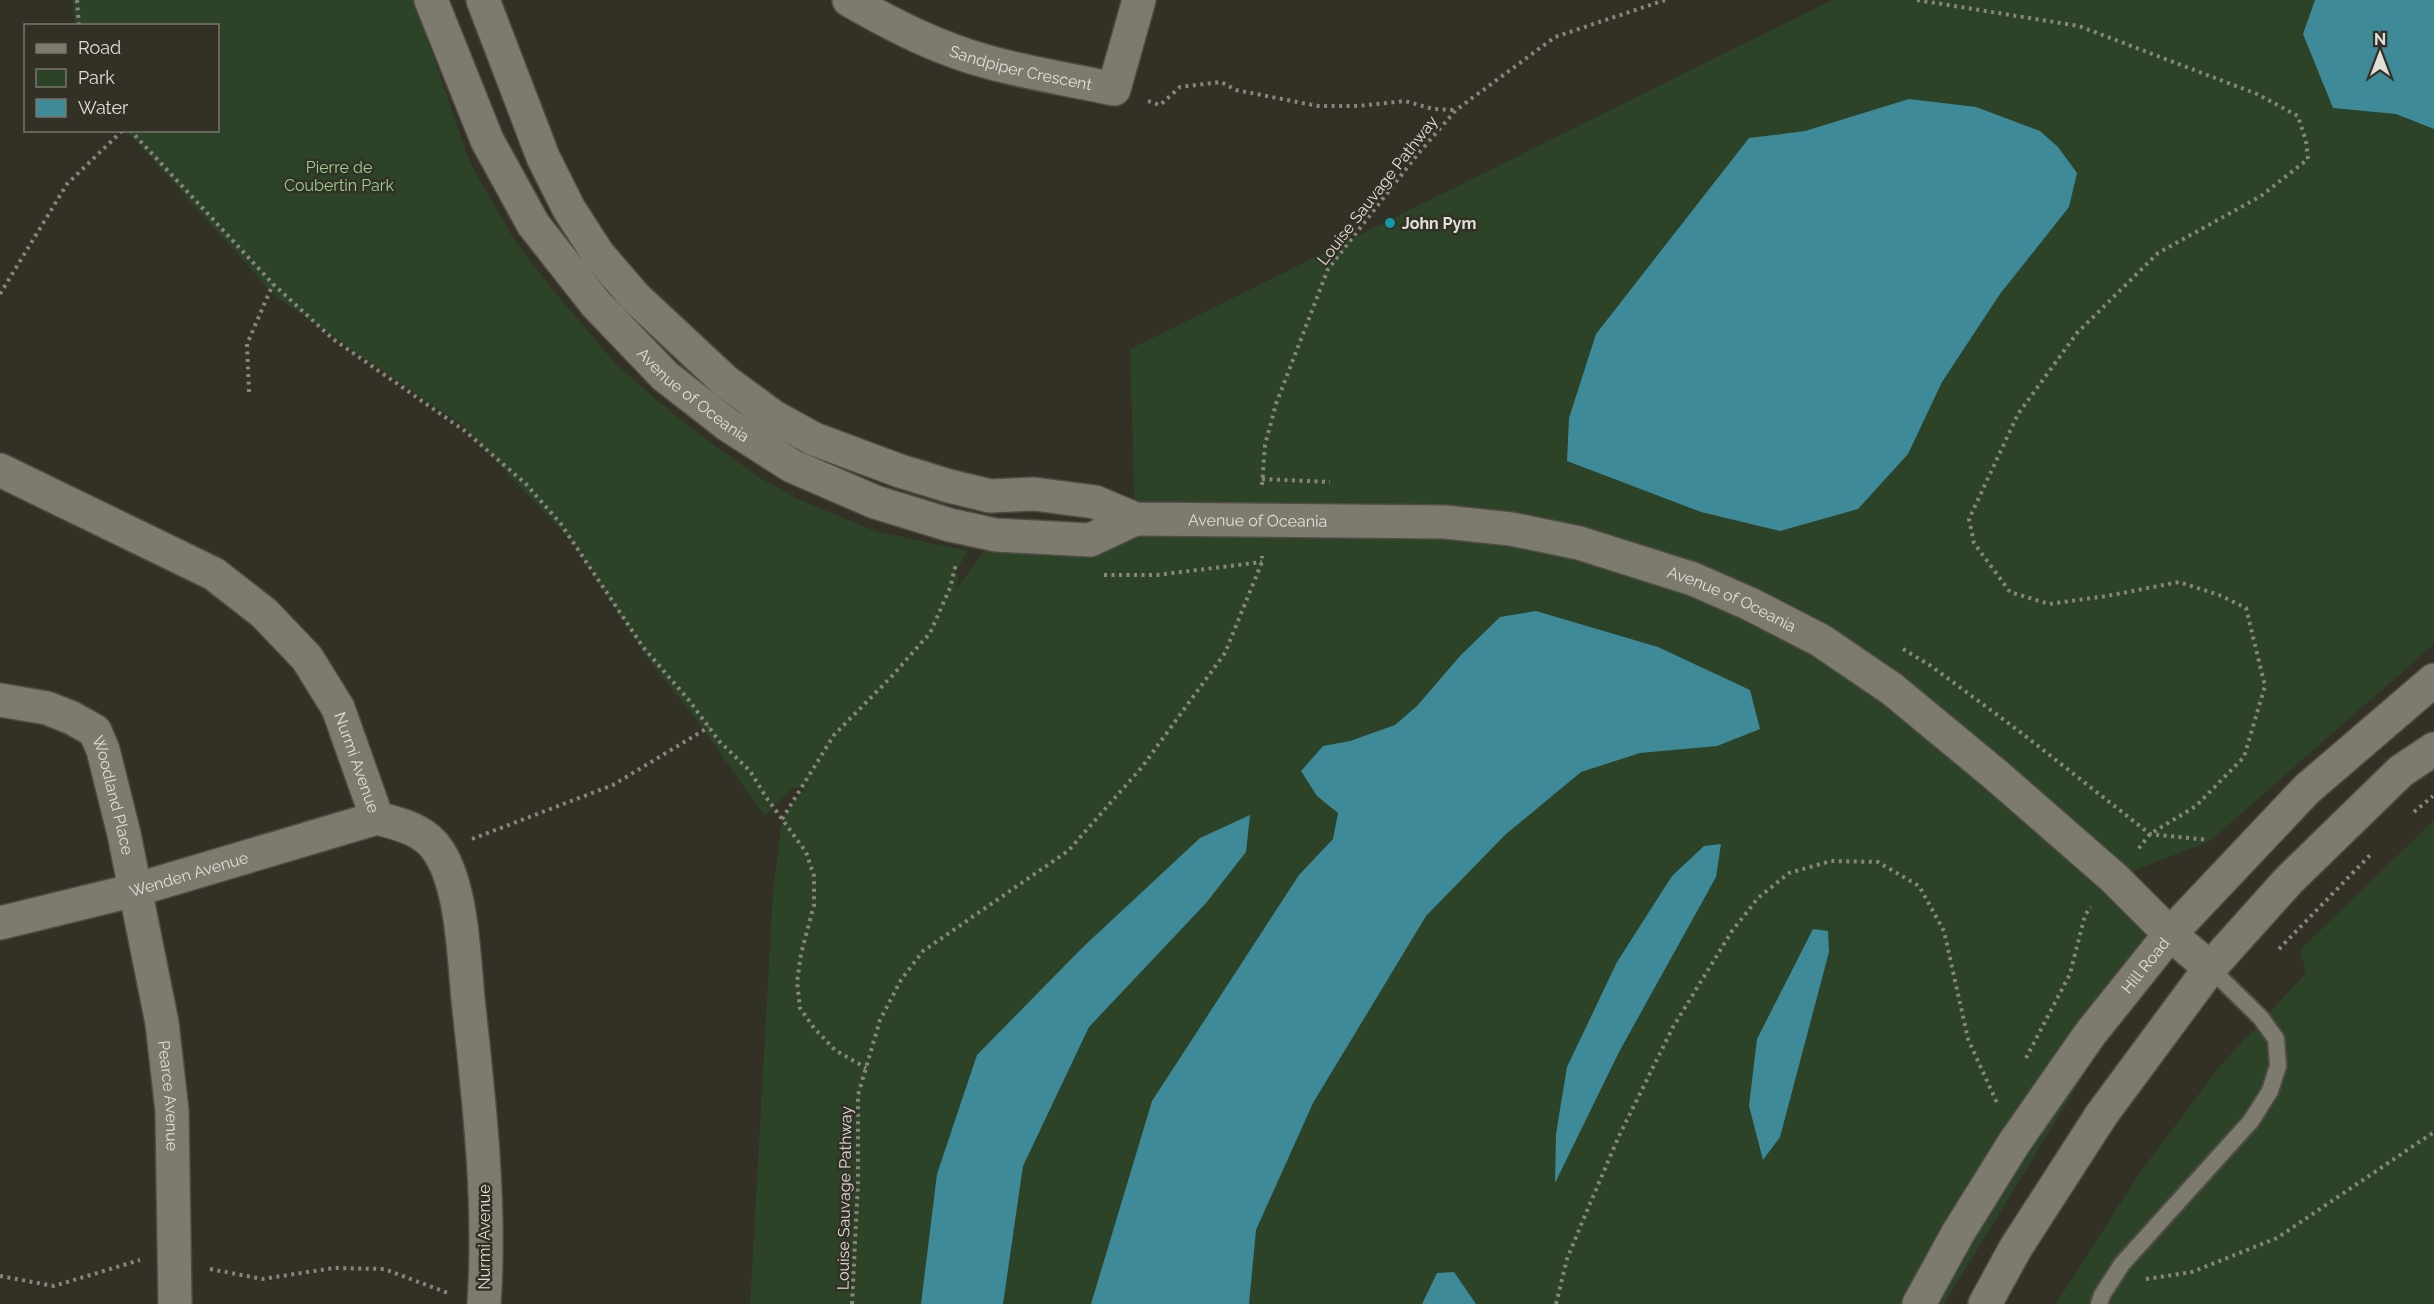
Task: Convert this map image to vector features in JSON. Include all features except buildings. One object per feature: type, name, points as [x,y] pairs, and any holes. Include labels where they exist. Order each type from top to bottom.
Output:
[{"type":"street","name":"Avenue of Oceania","points":[[431,0],[487,140],[533,224],[596,304],[665,376],[728,425],[792,466],[874,502],[950,525],[996,535],[1090,540],[1135,519]]},
{"type":"street","name":"Avenue of Oceania","points":[[483,0],[543,158],[569,209],[598,254],[635,297],[725,381],[774,417],[814,439],[900,471],[990,496],[1034,494],[1095,502],[1135,519],[1445,522],[1511,529],[1579,543],[1694,579],[1750,604],[1820,640],[1892,689],[1996,775],[2114,878],[2170,934],[2210,968]]},
{"type":"street","name":"Sandpiper Crescent","points":[[849,0],[890,24],[940,46],[981,60],[1114,89],[1139,0]]},
{"type":"street","name":"Nurmi Avenue","points":[[0,470],[214,574],[264,612],[307,657],[338,708],[377,818],[405,825],[428,838],[440,852],[450,876],[459,916],[480,1116],[487,1241],[484,1301]]},
{"type":"street","name":"Hill Road","points":[[1919,1304],[1958,1233],[2014,1143],[2090,1034],[2170,934],[2307,789],[2434,680]]},
{"type":"street","name":"Woodland Place","points":[[0,700],[47,708],[72,717],[95,731],[103,750],[135,890]]},
{"type":"street","points":[[1985,1304],[2015,1249],[2102,1114],[2210,968],[2297,872],[2401,771],[2434,749]]},
{"type":"street","name":"Wenden Avenue","points":[[0,924],[135,890],[377,818]]},
{"type":"street","name":"Pearce Avenue","points":[[135,890],[162,1023],[172,1111],[175,1304]]},
{"type":"lane","points":[[2099,1304],[2122,1264],[2251,1121],[2270,1091],[2278,1066],[2276,1039],[2261,1018],[2210,968]]},
{"type":"path","points":[[77,0],[80,24]]},
{"type":"path","name":"Louise Sauvage Pathway","points":[[1262,479],[1265,445],[1276,404],[1328,269],[1416,155],[1456,110],[1555,37],[1665,0]]},
{"type":"path","points":[[1917,0],[2079,26],[2136,46],[2257,94],[2298,116],[2306,141],[2308,159],[2261,196],[2158,253],[2077,333],[2018,414],[1969,519],[1974,543],[2010,592],[2049,604],[2179,582],[2219,595],[2246,608],[2265,686],[2244,757],[2196,806],[2150,834]]},
{"type":"path","points":[[1114,89],[1160,105],[1180,87],[1221,82],[1236,90],[1318,106],[1358,106],[1404,101],[1433,109],[1456,110]]},
{"type":"path","points":[[0,294],[67,184],[121,132]]},
{"type":"path","points":[[132,132],[273,284],[333,339],[465,431],[526,484],[561,524],[644,647],[719,741],[750,771],[806,852],[814,876],[814,905],[801,954],[797,982],[800,1008],[814,1028],[835,1050],[866,1068]]},
{"type":"path","points":[[249,392],[247,344],[273,284]]},
{"type":"path","name":"Louise Sauvage Pathway","points":[[852,1304],[856,1236],[858,1095],[880,1020],[901,980],[923,951],[1068,851],[1142,767],[1225,653],[1262,562],[1157,575],[1101,575]]},
{"type":"path","points":[[782,819],[834,735],[930,633],[950,588],[955,564],[966,565]]},
{"type":"path","points":[[440,852],[613,785],[709,727]]},
{"type":"path","points":[[2412,815],[2434,795]]},
{"type":"path","points":[[2276,953],[2380,845]]},
{"type":"path","points":[[1556,1304],[1567,1259],[1582,1222],[1619,1136],[1673,1027],[1732,931],[1758,898],[1790,873],[1831,861],[1878,862],[1919,886],[1944,931],[1968,1040],[2001,1110]]},
{"type":"path","points":[[2110,1284],[2192,1272],[2277,1238],[2434,1132]]},
{"type":"path","points":[[0,1276],[54,1286],[141,1260],[175,1263],[262,1280],[334,1268],[384,1269],[446,1293],[484,1301]]},
{"type":"green space","name":"Pierre de Coubertin Park","points":[[72,0],[414,0],[470,163],[515,241],[615,363],[660,403],[714,445],[762,479],[798,499],[875,531],[968,551],[955,572],[959,577],[954,592],[996,535],[1135,519],[1130,349],[1832,0],[2434,0],[2434,644],[2210,841],[2115,878],[2170,934],[1944,1304],[750,1304],[773,891],[782,819],[813,778],[804,788],[793,787],[765,816],[696,719],[648,659],[571,541],[463,426],[275,296],[128,132],[219,132],[219,24],[75,24]]},
{"type":"green space","points":[[2434,820],[2434,1304],[2056,1304],[2139,1174],[2220,1066],[2306,973],[2300,950]]},
{"type":"water","points":[[2315,0],[2434,0],[2434,129],[2396,114],[2333,108],[2303,34]]},
{"type":"water","points":[[1909,99],[1976,107],[2040,131],[2058,147],[2077,173],[2069,207],[2000,294],[1942,382],[1908,454],[1858,509],[1780,531],[1701,512],[1567,461],[1569,418],[1596,334],[1749,138],[1805,131]]},
{"type":"water","points":[[1536,611],[1658,647],[1750,690],[1760,729],[1717,746],[1640,753],[1581,772],[1505,835],[1426,916],[1313,1103],[1256,1230],[1249,1304],[1091,1304],[1152,1101],[1299,875],[1333,839],[1338,813],[1317,796],[1301,771],[1323,746],[1350,741],[1395,725],[1417,706],[1460,656],[1500,617]]},
{"type":"water","points":[[1250,815],[1246,852],[1206,903],[1089,1027],[1023,1166],[1003,1304],[921,1304],[937,1174],[977,1055],[1083,947],[1200,838]]},
{"type":"water","points":[[1721,844],[1716,877],[1619,1052],[1555,1183],[1556,1134],[1567,1067],[1617,962],[1672,876],[1704,846]]},
{"type":"water","points":[[1813,929],[1828,931],[1829,952],[1780,1137],[1763,1160],[1749,1106],[1757,1039]]},
{"type":"water","points":[[1454,1272],[1476,1304],[1422,1304],[1437,1273]]},
{"type":"place","name":"John Pym","points":[[1390,223]]}]
